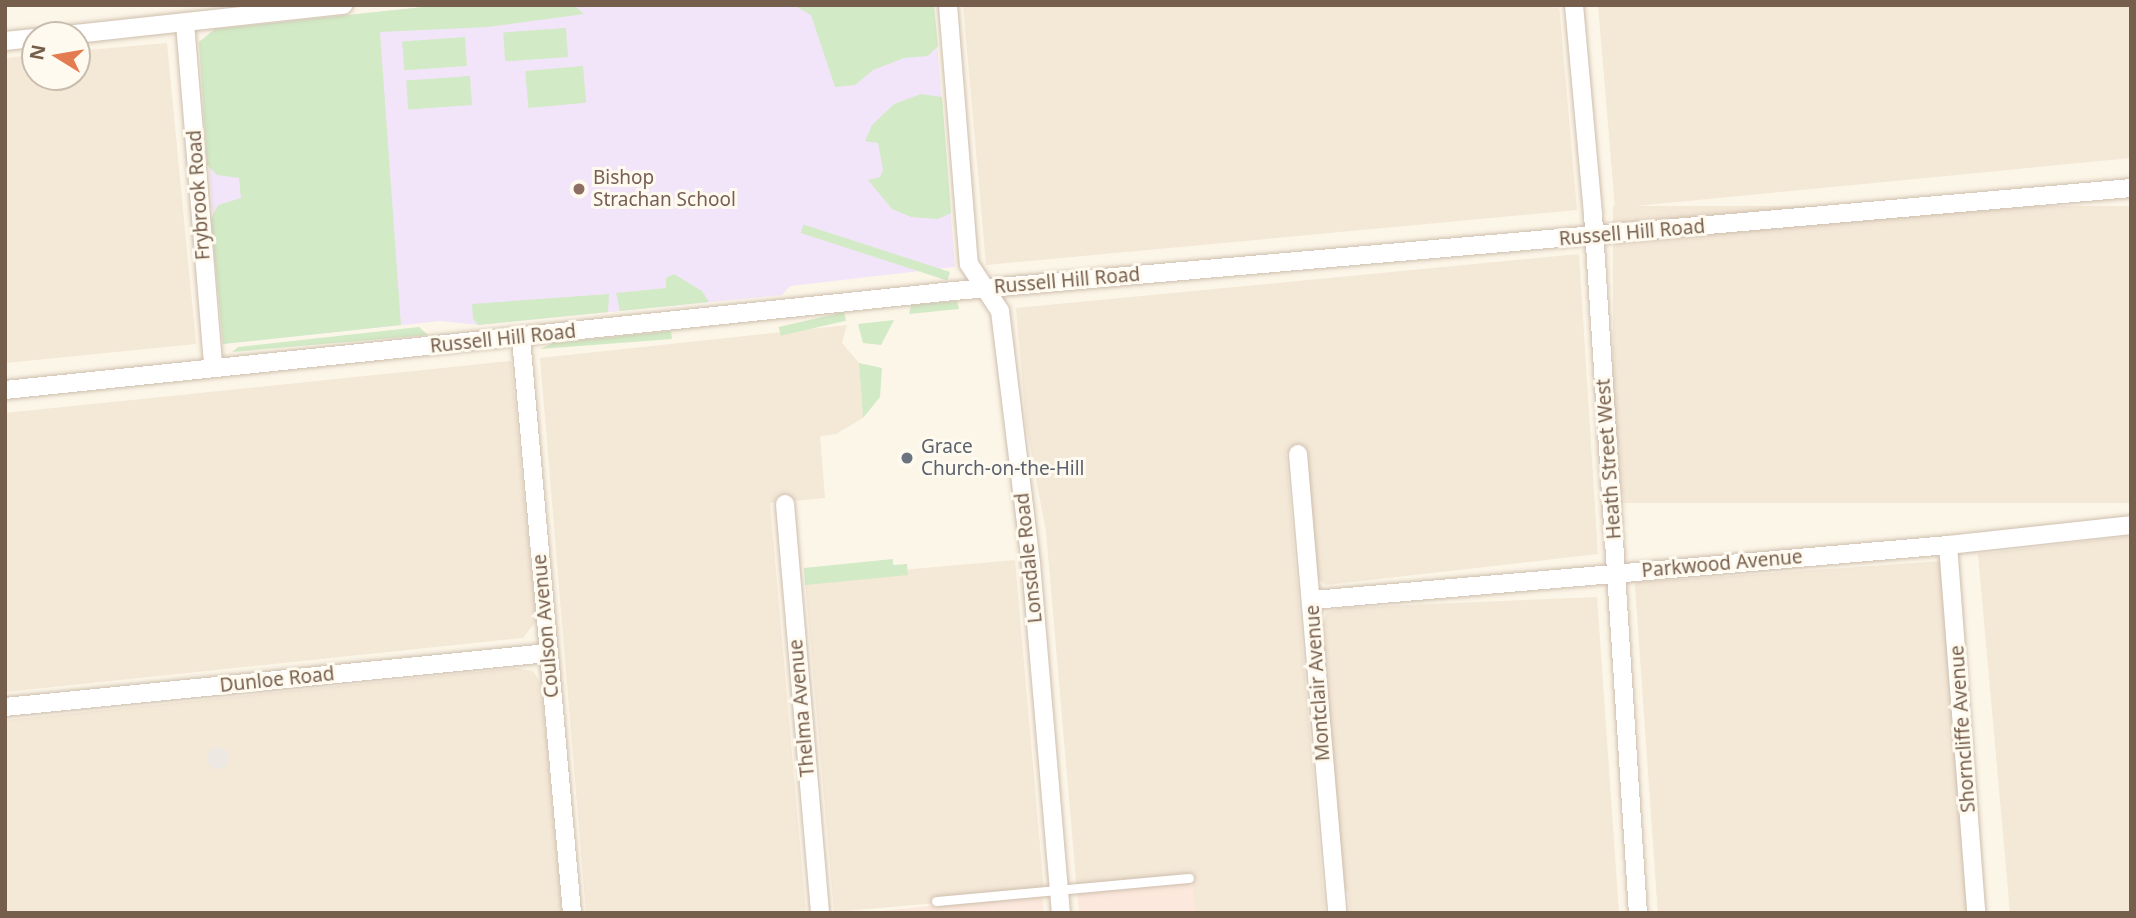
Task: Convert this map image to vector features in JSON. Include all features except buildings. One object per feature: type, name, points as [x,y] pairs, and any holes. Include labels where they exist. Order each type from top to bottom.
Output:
[{"type":"street","name":"Lonsdale Road","points":[[948,5],[969,264],[1000,311],[1031,564],[1061,913]]},
{"type":"street","name":"Heath Street West","points":[[1574,5],[1593,236],[1638,913]]},
{"type":"street","points":[[91,32],[335,6]]},
{"type":"street","name":"Frybrook Road","points":[[185,23],[213,366]]},
{"type":"street","name":"Russell Hill Road","points":[[5,390],[213,366],[521,338],[987,288],[2131,188]]},
{"type":"street","name":"Coulson Avenue","points":[[521,338],[572,913]]},
{"type":"street","name":"Montclair Avenue","points":[[1298,454],[1313,600],[1337,913]]},
{"type":"street","name":"Thelma Avenue","points":[[785,503],[820,913]]},
{"type":"street","name":"Parkwood Avenue","points":[[1313,600],[1948,545],[2131,525]]},
{"type":"street","name":"Shorncliffe Avenue","points":[[1948,545],[1976,913]]},
{"type":"street","name":"Dunloe Road","points":[[5,707],[548,653]]},
{"type":"lane","points":[[936,901],[1189,878]]},
{"type":"shaded area","name":"Bishop Strachan School","points":[[442,5],[934,5],[955,267],[790,286],[782,295],[478,325],[441,321],[223,344],[199,42],[215,29]]},
{"type":"shaded area","points":[[963,5],[1559,5],[1577,210],[986,265]]},
{"type":"shaded area","points":[[1598,5],[2131,5],[2131,158],[1615,208]]},
{"type":"shaded area","points":[[167,43],[196,344],[5,363],[5,58],[21,56],[21,91],[91,91],[91,50]]},
{"type":"shaded area","points":[[1613,206],[2131,206],[2131,503],[1613,503]]},
{"type":"shaded area","points":[[1579,254],[1598,554],[1326,585],[1318,579],[1307,451],[1286,453],[1325,913],[1195,913],[1191,881],[1077,892],[1046,532],[1026,425],[1016,308]]},
{"type":"shaded area","points":[[847,325],[842,343],[859,363],[863,418],[836,434],[820,436],[825,498],[770,503],[806,913],[586,913],[540,358]]},
{"type":"shaded area","points":[[511,361],[536,621],[523,638],[5,692],[5,413]]},
{"type":"shaded area","points":[[2131,536],[2131,913],[2010,913],[1978,554]]},
{"type":"shaded area","points":[[1015,560],[1044,894],[834,912],[805,578]]},
{"type":"shaded area","points":[[1943,561],[1968,913],[1658,913],[1635,583]]},
{"type":"shaded area","points":[[1597,597],[1619,913],[1350,913],[1348,891],[1344,891],[1322,630],[1326,613],[1339,608]]},
{"type":"shaded area","points":[[515,668],[533,671],[541,684],[562,913],[5,913],[5,720]]},
{"type":"shaded area","points":[[218,747],[226,750],[229,758],[226,766],[218,769],[210,766],[207,758],[210,750]]},
{"type":"shaded area","points":[[1192,881],[1195,913],[1079,913],[1077,892]]},
{"type":"shaded area","points":[[1042,894],[1044,913],[863,913]]},
{"type":"green space","points":[[442,5],[574,5],[584,14],[488,27],[380,32],[401,325],[223,344],[211,219],[218,205],[241,198],[239,178],[217,175],[207,165],[199,42],[215,29]]},
{"type":"green space","points":[[793,5],[934,5],[938,46],[928,56],[904,58],[873,70],[855,85],[835,87],[811,15]]},
{"type":"green space","points":[[566,28],[568,57],[505,61],[503,32]]},
{"type":"green space","points":[[465,37],[467,66],[404,70],[402,41]]},
{"type":"green space","points":[[583,66],[586,103],[528,108],[525,71]]},
{"type":"green space","points":[[470,76],[472,105],[408,109],[406,80]]},
{"type":"green space","points":[[921,94],[942,97],[951,213],[938,219],[911,217],[892,209],[868,180],[880,177],[883,170],[878,143],[865,141],[872,125],[894,104]]},
{"type":"green space","points":[[804,224],[950,272],[947,281],[801,233]]},
{"type":"green space","points":[[674,274],[702,291],[709,302],[620,311],[616,293],[666,288],[666,278]]},
{"type":"green space","points":[[609,294],[608,312],[478,325],[473,319],[472,304]]},
{"type":"green space","points":[[957,301],[959,309],[909,314],[911,305]]},
{"type":"green space","points":[[844,312],[846,321],[781,336],[779,327]]},
{"type":"green space","points":[[894,320],[881,345],[863,343],[858,324]]},
{"type":"green space","points":[[419,327],[428,335],[232,352],[238,347]]},
{"type":"green space","points":[[671,331],[672,339],[540,349],[553,343]]},
{"type":"green space","points":[[859,363],[882,368],[880,397],[863,418]]},
{"type":"green space","points":[[893,559],[893,565],[907,564],[908,575],[805,585],[804,568]]},
{"type":"place","name":"Bishop Strachan School","points":[[579,189]]},
{"type":"place","name":"Grace Church-on-the-Hill","points":[[907,458]]}]
